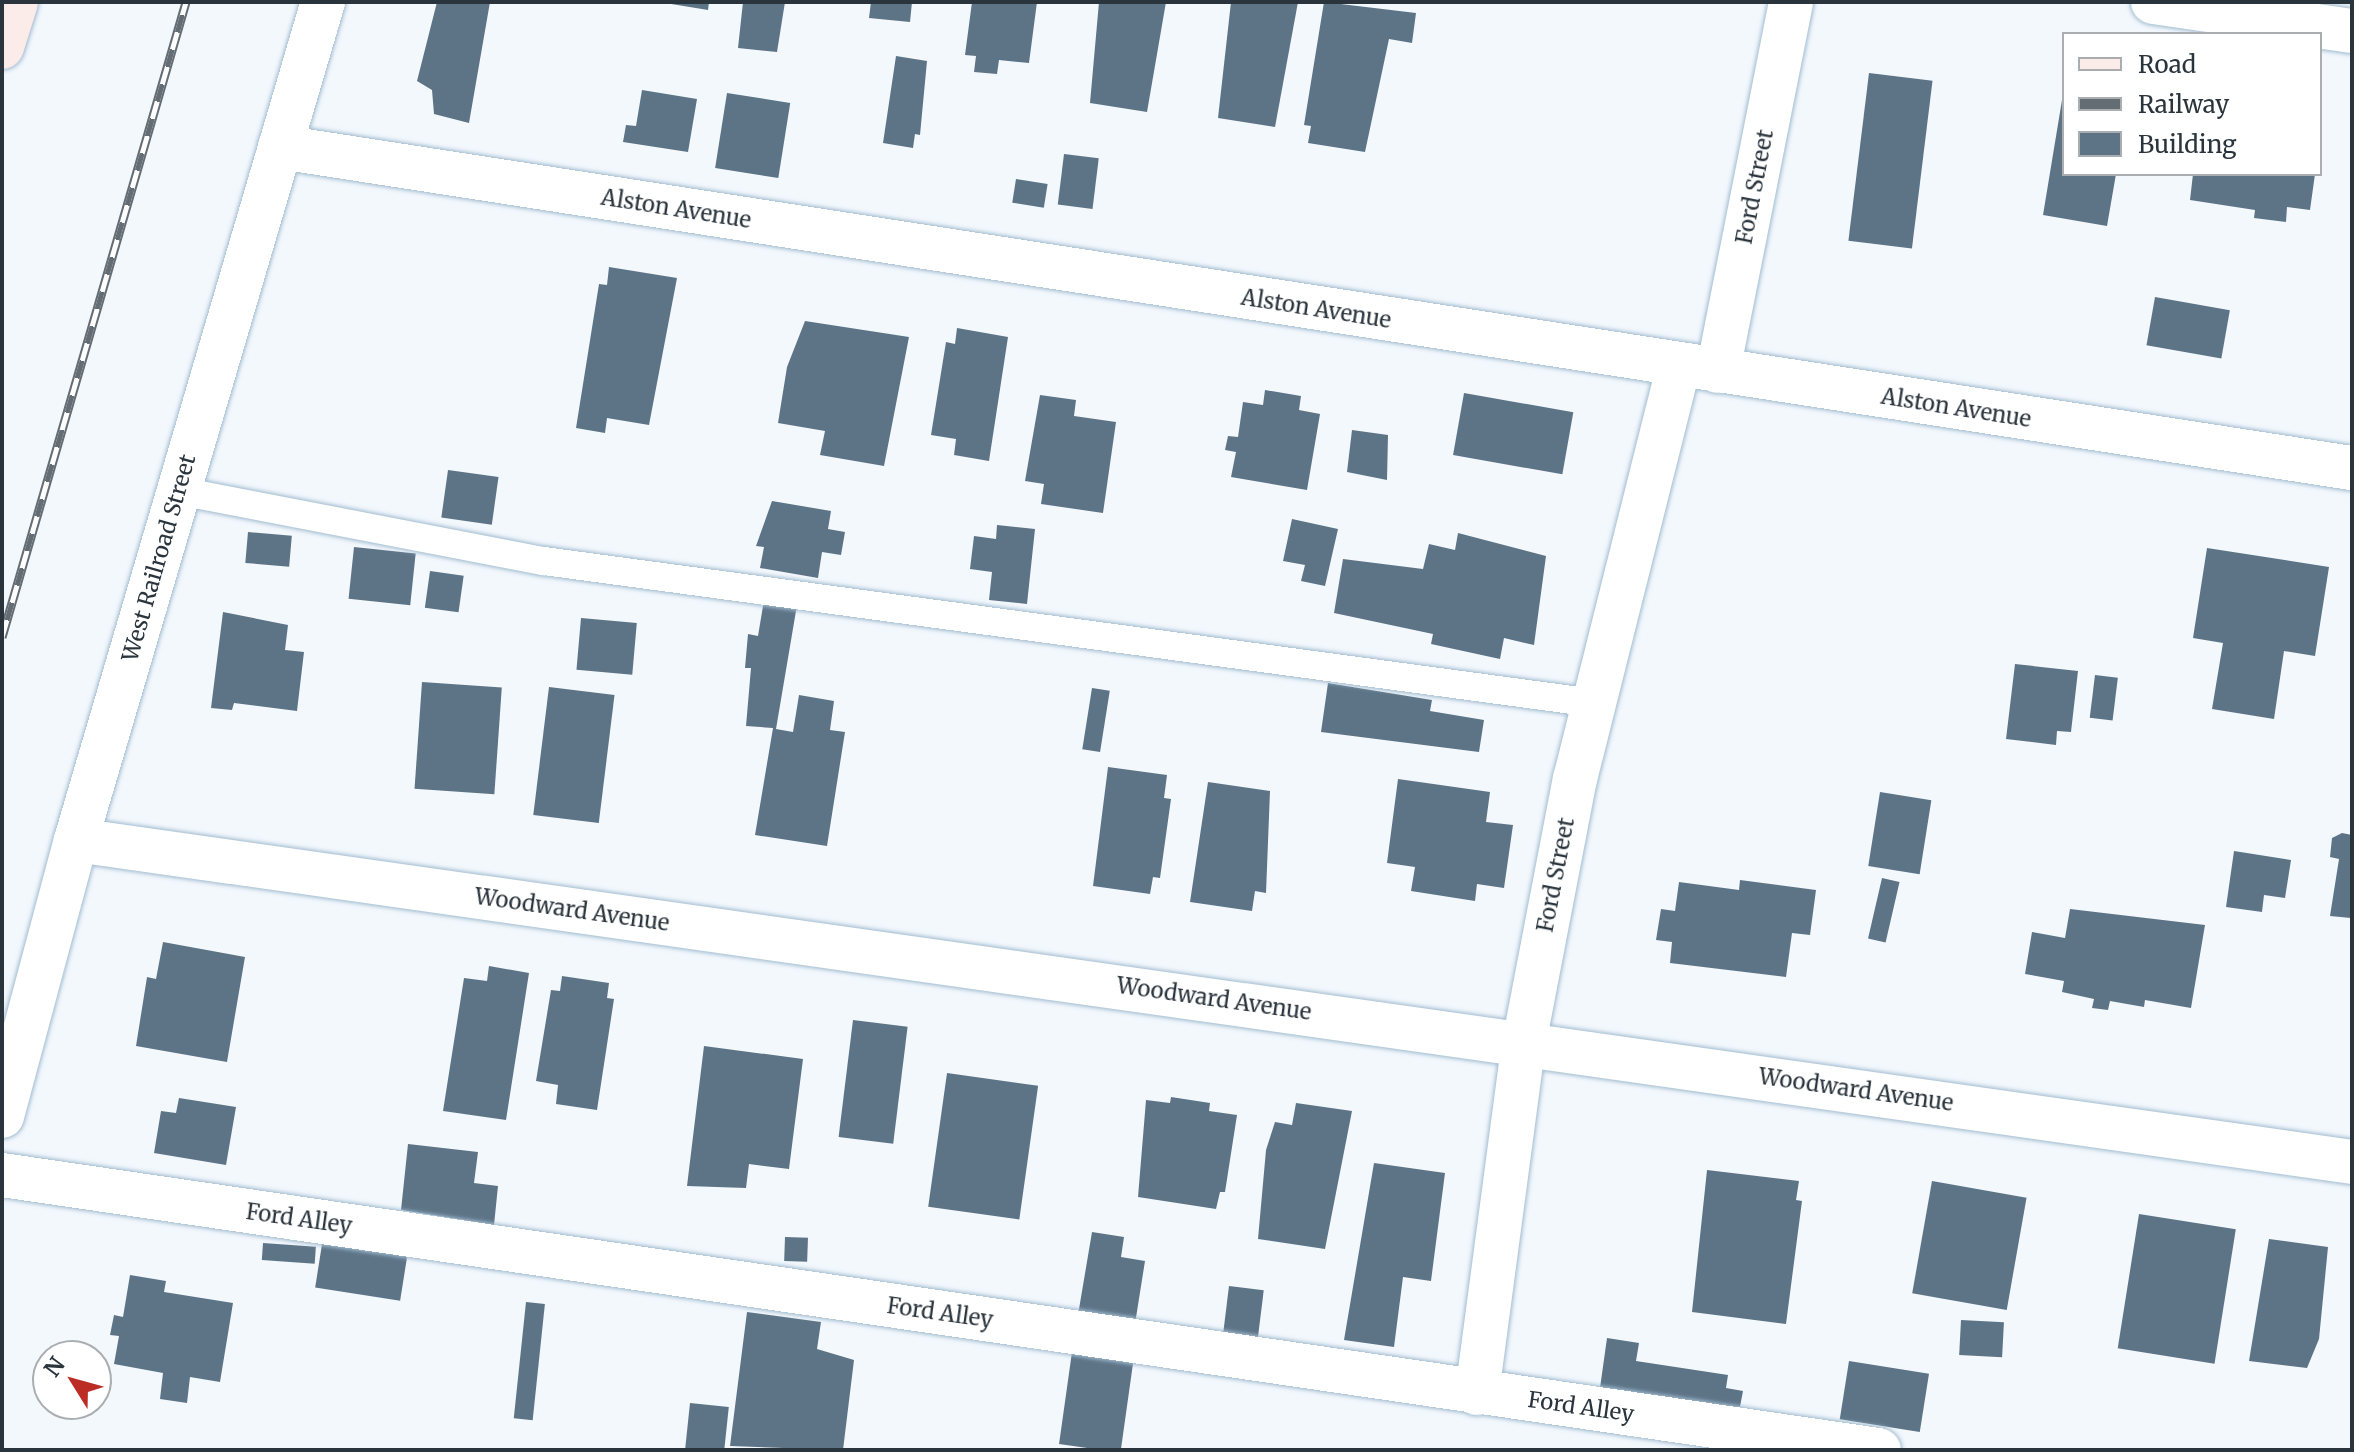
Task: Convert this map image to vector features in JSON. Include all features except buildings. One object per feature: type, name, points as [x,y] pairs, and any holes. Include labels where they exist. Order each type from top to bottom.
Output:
[{"type":"main road","points":[[2,47],[16,2]]},
{"type":"street","name":"West Railroad Street","points":[[2,1116],[76,840],[323,2]]},
{"type":"street","name":"Ford Street","points":[[1477,1393],[1524,1043],[1594,703],[1699,369],[1791,2]]},
{"type":"street","points":[[2153,2],[2242,8],[2352,31]]},
{"type":"street","name":"Alston Avenue","points":[[280,147],[2352,468]]},
{"type":"street","name":"Woodward Avenue","points":[[76,840],[2352,1162]]},
{"type":"street","name":"Ford Alley","points":[[2,1175],[1879,1450]]},
{"type":"lane","points":[[179,491],[544,561],[1594,703]]},
{"type":"railway","points":[[2,637],[186,2]]}]
